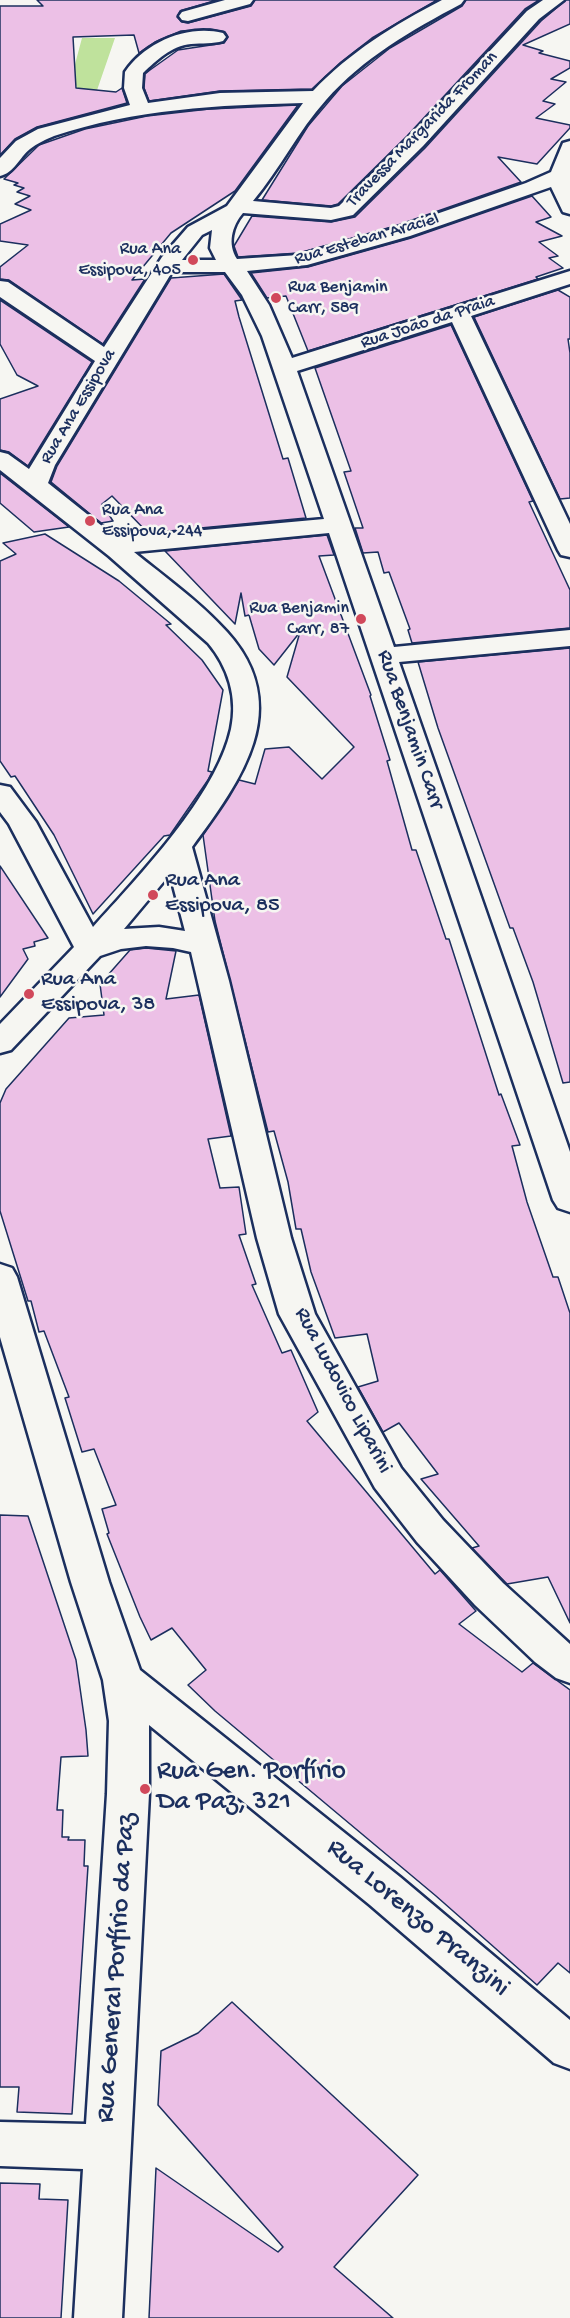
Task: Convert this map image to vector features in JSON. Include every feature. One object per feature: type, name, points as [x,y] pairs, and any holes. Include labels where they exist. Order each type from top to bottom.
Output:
[{"type":"street","points":[[188,16],[244,0]]},
{"type":"street","points":[[234,209],[247,196],[318,97],[346,69],[376,46],[455,0]]},
{"type":"street","name":"Travessa Margarida Froman","points":[[234,209],[331,214],[346,211],[416,142],[533,15],[555,0]]},
{"type":"street","points":[[141,109],[133,88],[134,72],[147,59],[167,43],[217,37]]},
{"type":"street","points":[[0,170],[23,146],[45,133],[87,120],[141,109],[220,99],[318,97]]},
{"type":"street","points":[[0,144],[23,146]]},
{"type":"street","points":[[570,147],[561,166],[559,184],[562,197],[570,208]]},
{"type":"street","name":"Rua Esteban Araciel","points":[[166,266],[233,266],[300,261],[345,250],[459,213],[560,175]]},
{"type":"street","name":"Rua Ana Essipova","points":[[0,1042],[138,896],[177,846],[219,787],[235,757],[244,728],[246,709],[243,687],[234,660],[215,635],[114,546],[35,484],[43,465],[106,358],[166,266],[195,231],[234,209]]},
{"type":"street","name":"Rua Benjamin Carr","points":[[234,209],[222,240],[221,250],[248,285],[285,368],[570,1200]]},
{"type":"street","name":"Rua João da Praia","points":[[285,368],[570,277]]},
{"type":"street","points":[[0,287],[106,358]]},
{"type":"street","points":[[459,314],[570,550]]},
{"type":"street","points":[[0,459],[35,484]]},
{"type":"street","points":[[114,546],[339,525]]},
{"type":"street","points":[[384,656],[570,638]]},
{"type":"street","points":[[0,793],[22,822],[90,949],[117,939],[137,935],[163,936],[203,946]]},
{"type":"street","name":"Rua Ludovico Liparini","points":[[177,846],[214,981],[274,1238],[297,1314],[388,1478],[430,1531],[489,1594],[570,1666]]},
{"type":"street","name":"Rua General Porfírio da Paz","points":[[0,1277],[90,1582],[123,1680],[129,1721],[130,1765],[98,2318]]},
{"type":"street","name":"Rua Lorenzo Pranzini","points":[[123,1680],[385,1891],[570,2048]]},
{"type":"street","points":[[0,2144],[107,2147]]},
{"type":"green space","points":[[82,38],[115,38],[95,96],[72,94],[77,86],[70,83]]},
{"type":"building","points":[[37,0],[217,0],[180,11],[177,17],[182,22],[188,23],[251,6],[255,0],[437,0],[372,38],[312,89],[220,91],[149,101],[144,88],[145,74],[178,50],[224,43],[228,37],[225,32],[210,29],[181,31],[155,42],[139,53],[134,35],[73,37],[76,88],[116,92],[122,88],[127,103],[37,127],[15,139],[0,155],[0,6],[43,6]]},
{"type":"building","points":[[466,0],[539,0],[525,9],[407,136],[338,204],[331,206],[262,200],[308,126],[342,86],[390,48],[462,6]]},
{"type":"building","points":[[566,0],[570,0],[570,24],[523,45],[543,51],[539,53],[570,61],[570,68],[551,79],[566,82],[543,101],[555,104],[536,118],[570,125],[570,128],[537,164],[498,157],[521,182],[395,226],[299,253],[238,257],[234,246],[252,216],[331,222],[355,217],[425,148],[541,21]]},
{"type":"building","points":[[298,105],[235,191],[171,233],[132,280],[145,279],[103,344],[9,280],[0,279],[0,267],[28,245],[0,241],[0,224],[31,210],[15,204],[30,196],[17,192],[24,188],[14,185],[18,183],[4,179],[39,145],[85,129],[147,116],[209,109]]},
{"type":"building","points":[[532,196],[551,217],[536,222],[562,236],[539,242],[558,256],[549,258],[563,268],[536,277],[538,279],[308,351],[286,296],[267,298],[251,273],[308,267],[411,238]]},
{"type":"building","points":[[224,274],[242,300],[235,301],[239,317],[283,459],[288,458],[306,518],[148,533],[112,496],[102,504],[113,521],[101,523],[51,482],[57,466],[171,278]]},
{"type":"building","points":[[558,290],[570,297],[570,339],[568,339],[570,353],[570,498],[560,499],[474,317]]},
{"type":"building","points":[[0,300],[92,362],[28,466],[9,452],[0,450],[0,399],[38,386],[17,375],[0,344]]},
{"type":"building","points":[[451,325],[533,501],[529,502],[570,590],[570,628],[412,643],[408,630],[410,629],[389,572],[384,573],[378,552],[363,553],[355,528],[363,528],[344,472],[351,471],[315,368]]},
{"type":"building","points":[[0,473],[69,527],[34,532],[0,503]]},
{"type":"building","points":[[45,534],[119,581],[171,624],[166,625],[202,660],[223,690],[208,771],[212,772],[208,780],[170,835],[164,836],[93,914],[54,835],[15,776],[11,777],[0,761],[0,561],[16,554],[3,543]]},
{"type":"building","points":[[327,535],[334,555],[319,556],[371,695],[412,850],[416,850],[446,939],[449,939],[499,1095],[501,1094],[520,1145],[512,1146],[527,1202],[553,1277],[558,1277],[570,1313],[570,1623],[548,1577],[507,1584],[472,1548],[479,1546],[421,1479],[438,1474],[399,1423],[383,1432],[358,1387],[378,1381],[367,1334],[335,1338],[311,1272],[301,1229],[296,1229],[288,1182],[274,1131],[268,1132],[215,921],[203,835],[239,780],[255,784],[265,749],[289,747],[322,779],[354,747],[287,677],[300,632],[274,665],[259,649],[249,615],[245,616],[241,593],[235,624],[165,551]]},
{"type":"building","points":[[570,648],[570,1082],[563,1083],[533,982],[513,928],[510,928],[438,728],[418,662]]},
{"type":"building","points":[[0,866],[48,938],[34,942],[35,946],[23,949],[28,959],[0,997]]},
{"type":"building","points":[[146,948],[176,951],[166,999],[199,995],[231,1136],[208,1139],[220,1188],[239,1187],[246,1234],[239,1235],[256,1284],[252,1285],[282,1353],[291,1350],[318,1412],[307,1421],[435,1574],[440,1570],[476,1611],[459,1624],[522,1672],[533,1663],[570,1690],[570,1973],[558,1963],[537,1985],[436,1896],[215,1711],[188,1685],[206,1670],[172,1628],[151,1640],[140,1617],[107,1534],[109,1533],[102,1509],[116,1505],[94,1449],[82,1452],[65,1398],[69,1397],[44,1331],[39,1332],[31,1301],[28,1301],[0,1211],[0,1103],[6,1089],[69,1018],[104,1015],[100,984],[130,950]]},
{"type":"building","points":[[0,1515],[28,1516],[76,1660],[86,1730],[88,1756],[61,1757],[57,1810],[63,1810],[62,1837],[69,1837],[68,1840],[85,1840],[84,1866],[88,1866],[72,2114],[17,2112],[19,2087],[0,2087]]},
{"type":"building","points":[[232,2002],[418,2175],[334,2267],[393,2318],[149,2318],[156,2168],[278,2252],[283,2247],[158,2105],[161,2051],[198,2033]]},
{"type":"building","points":[[0,2183],[40,2184],[39,2199],[68,2200],[61,2318],[0,2318]]},
{"type":"place","name":"Rua Ana Essipova, 405","points":[[193,260]]},
{"type":"place","name":"Rua Benjamin Carr, 589","points":[[276,298]]},
{"type":"place","name":"Rua Ana Essipova, 244","points":[[90,521]]},
{"type":"place","name":"Rua Benjamin Carr, 87","points":[[361,619]]},
{"type":"place","name":"Rua Ana Essipova, 85","points":[[153,895]]},
{"type":"place","name":"Rua Ana Essipova, 38","points":[[29,994]]},
{"type":"place","name":"Rua Gen. Porfírio Da Paz, 321","points":[[145,1789]]}]
